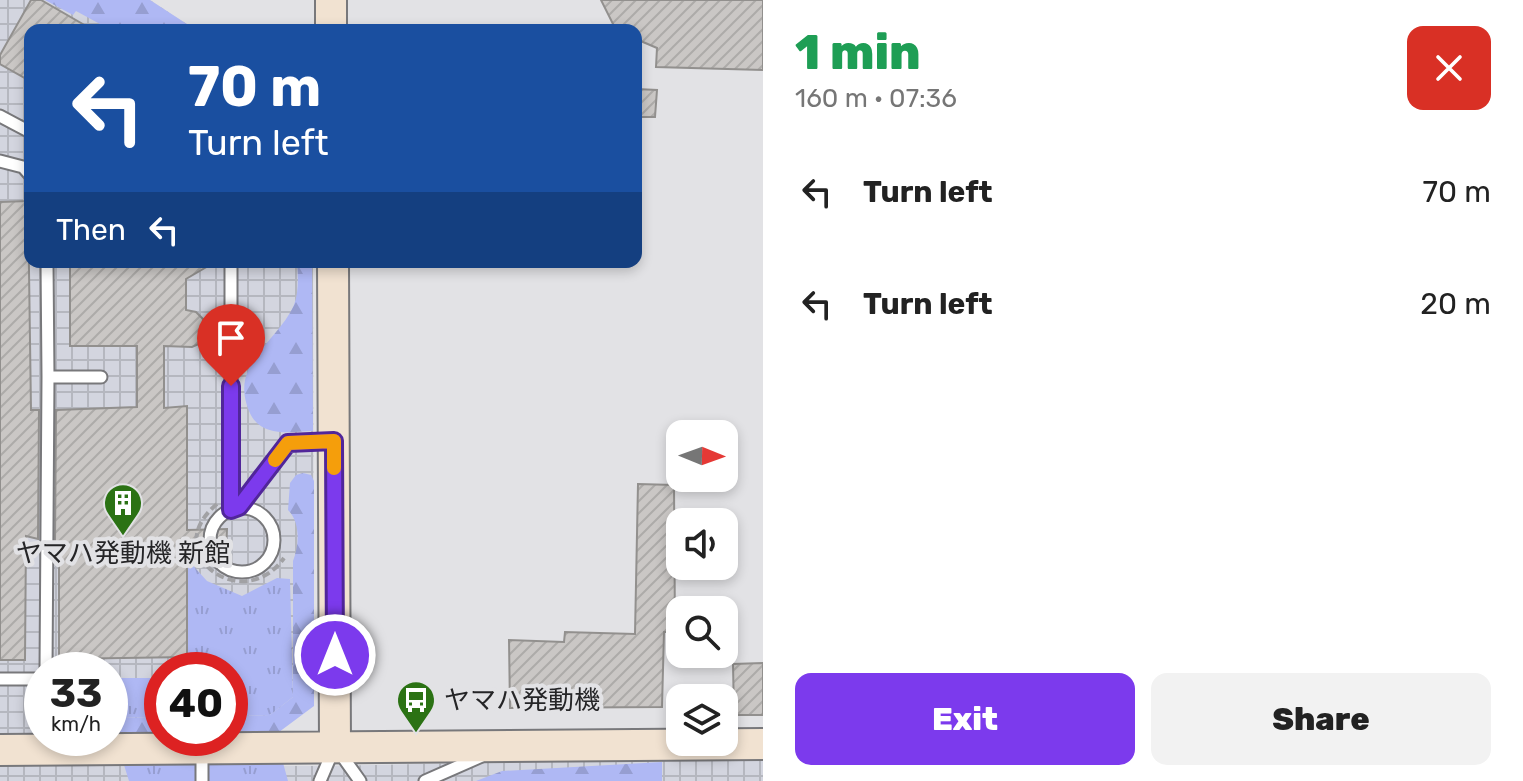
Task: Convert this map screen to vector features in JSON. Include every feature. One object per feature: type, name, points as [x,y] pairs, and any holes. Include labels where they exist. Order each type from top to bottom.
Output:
[{"type":"street","points":[[331,0],[331,24]]},
{"type":"street","points":[[333,268],[335,746]]},
{"type":"street","points":[[248,747],[763,744]]},
{"type":"street","points":[[0,750],[24,747]]},
{"type":"lane","points":[[0,116],[24,129]]},
{"type":"lane","points":[[0,161],[24,168]]},
{"type":"lane","points":[[46,652],[47,268]]},
{"type":"lane","points":[[231,268],[235,509]]},
{"type":"lane","points":[[48,377],[101,377]]},
{"type":"lane","points":[[235,509],[256,510],[268,521],[274,537],[271,553],[261,566],[245,572],[228,569],[216,558],[210,543],[213,526],[224,513],[235,509],[288,443],[334,441]]},
{"type":"lane","points":[[0,679],[24,679]]},
{"type":"lane","points":[[320,781],[335,746]]},
{"type":"lane","points":[[335,746],[360,781]]},
{"type":"lane","points":[[425,781],[504,746]]},
{"type":"lane","points":[[202,756],[202,781]]},
{"type":"shaded area","points":[[0,0],[150,0],[187,24],[24,24],[24,268],[313,268],[314,706],[248,730],[248,652],[144,652],[144,737],[128,737],[128,652],[24,652],[24,737],[0,736]]},
{"type":"shaded area","points":[[763,743],[763,781],[0,781],[0,765],[327,766],[466,763],[666,750],[666,756],[738,756],[738,745]]},
{"type":"green space","points":[[45,0],[150,0],[187,24],[100,24],[76,11],[73,15]]},
{"type":"green space","points":[[297,268],[312,268],[313,431],[276,432],[254,420],[244,394],[245,380],[250,366],[294,305]]},
{"type":"green space","points":[[296,475],[311,475],[314,481],[314,706],[275,735],[248,736],[248,716],[270,715],[293,697],[293,561],[298,535],[295,521],[288,510],[290,483]]},
{"type":"green space","points":[[187,559],[207,581],[242,596],[277,578],[290,579],[293,697],[270,715],[248,716],[248,652],[188,652]]},
{"type":"green space","points":[[128,678],[144,678],[144,717],[128,718]]},
{"type":"green space","points":[[144,717],[144,737],[128,737],[128,718]]},
{"type":"green space","points":[[128,750],[144,751],[144,756],[282,759],[288,781],[129,781],[121,756],[128,756]]},
{"type":"green space","points":[[662,762],[662,781],[476,781],[502,771]]},
{"type":"building","points":[[31,0],[41,0],[83,24],[24,24],[24,78],[0,64],[0,55]]},
{"type":"building","points":[[601,0],[763,0],[763,70],[656,67],[657,48],[642,42],[642,24],[613,24]]},
{"type":"building","points":[[642,89],[657,90],[655,117],[642,117]]},
{"type":"building","points":[[24,201],[24,268],[29,268],[31,410],[39,410],[38,539],[26,536],[24,660],[0,660],[0,202]]},
{"type":"building","name":"ヤマハ発動機 新館","points":[[70,268],[205,268],[186,279],[186,310],[196,312],[203,319],[205,337],[192,347],[164,346],[164,408],[187,406],[187,530],[227,529],[226,552],[187,552],[187,652],[144,652],[144,658],[128,658],[128,652],[59,652],[59,544],[55,544],[56,410],[137,407],[137,346],[70,346]]},
{"type":"building","points":[[638,484],[666,485],[666,492],[674,492],[674,508],[666,508],[666,580],[675,580],[675,596],[666,596],[662,707],[510,708],[509,640],[564,642],[565,632],[635,634]]},
{"type":"building","points":[[763,663],[763,715],[738,715],[738,684],[733,684],[733,668],[738,668],[738,664]]},
{"type":"slow traffic","points":[[275,460],[288,443],[334,441],[334,468]]},
{"type":"place","name":"ヤマハ発動機 新館","points":[[123,537]]},
{"type":"place","name":"ヤマハ発動機","points":[[416,734]]},
{"type":"route","points":[[231,386],[231,510],[239,507],[288,443],[334,441],[335,655]]}]
